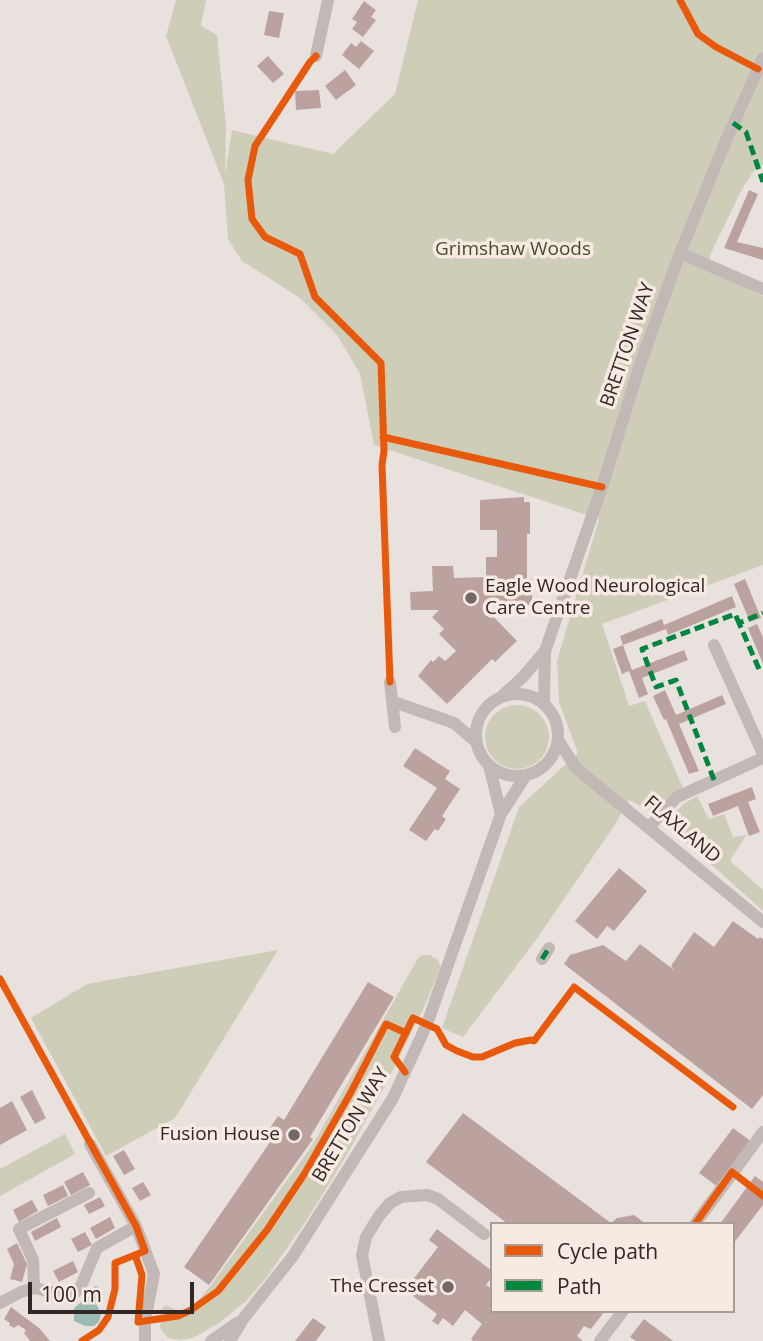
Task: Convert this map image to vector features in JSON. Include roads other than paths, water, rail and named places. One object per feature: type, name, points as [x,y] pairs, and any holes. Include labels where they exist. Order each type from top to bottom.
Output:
[{"type":"street","points":[[316,56],[328,0]]},
{"type":"street","name":"BRETTON WAY","points":[[544,704],[545,651],[680,253],[763,58]]},
{"type":"street","points":[[680,253],[763,289]]},
{"type":"street","points":[[649,827],[677,797],[763,756],[713,645]]},
{"type":"street","name":"BRETTON WAY","points":[[503,696],[545,651]]},
{"type":"street","points":[[390,682],[395,727]]},
{"type":"street","points":[[454,723],[470,719],[486,706],[503,696],[525,694],[544,704],[555,720],[558,740],[551,758],[544,766],[526,775],[503,774],[489,765],[479,752],[476,742],[479,717],[486,706]]},
{"type":"street","points":[[394,702],[454,723],[476,742]]},
{"type":"street","name":"FLAXLAND","points":[[558,740],[576,768]]},
{"type":"street","name":"FLAXLAND","points":[[551,758],[576,768],[763,922]]},
{"type":"street","points":[[489,765],[501,814]]},
{"type":"street","name":"BRETTON WAY","points":[[230,1341],[243,1319],[293,1256],[393,1098],[427,1024],[501,814],[526,775]]},
{"type":"street","points":[[696,1222],[763,1132]]},
{"type":"street","points":[[89,1144],[136,1226],[154,1274],[145,1321],[148,1339]]},
{"type":"street","points":[[34,1288],[33,1260],[19,1229],[89,1193]]},
{"type":"street","points":[[380,1341],[362,1255],[366,1237],[390,1203],[401,1197],[427,1195],[438,1199],[484,1234]]},
{"type":"street","points":[[0,1303],[34,1288],[57,1293],[76,1292],[97,1248],[136,1226]]},
{"type":"street","points":[[600,1341],[621,1313]]},
{"type":"street","name":"BRETTON WAY","points":[[211,1341],[243,1319]]},
{"type":"water","points":[[95,1286],[102,1293],[97,1305],[101,1314],[99,1322],[94,1326],[85,1326],[74,1321],[74,1308],[90,1295]]},
{"type":"place","name":"Eagle Wood Neurological Care Centre","points":[[471,598]]},
{"type":"place","name":"Fusion House","points":[[294,1135]]},
{"type":"place","name":"The Cresset","points":[[448,1287]]},
{"type":"park label","name":"Grimshaw Woods","points":[[513,250]]}]
